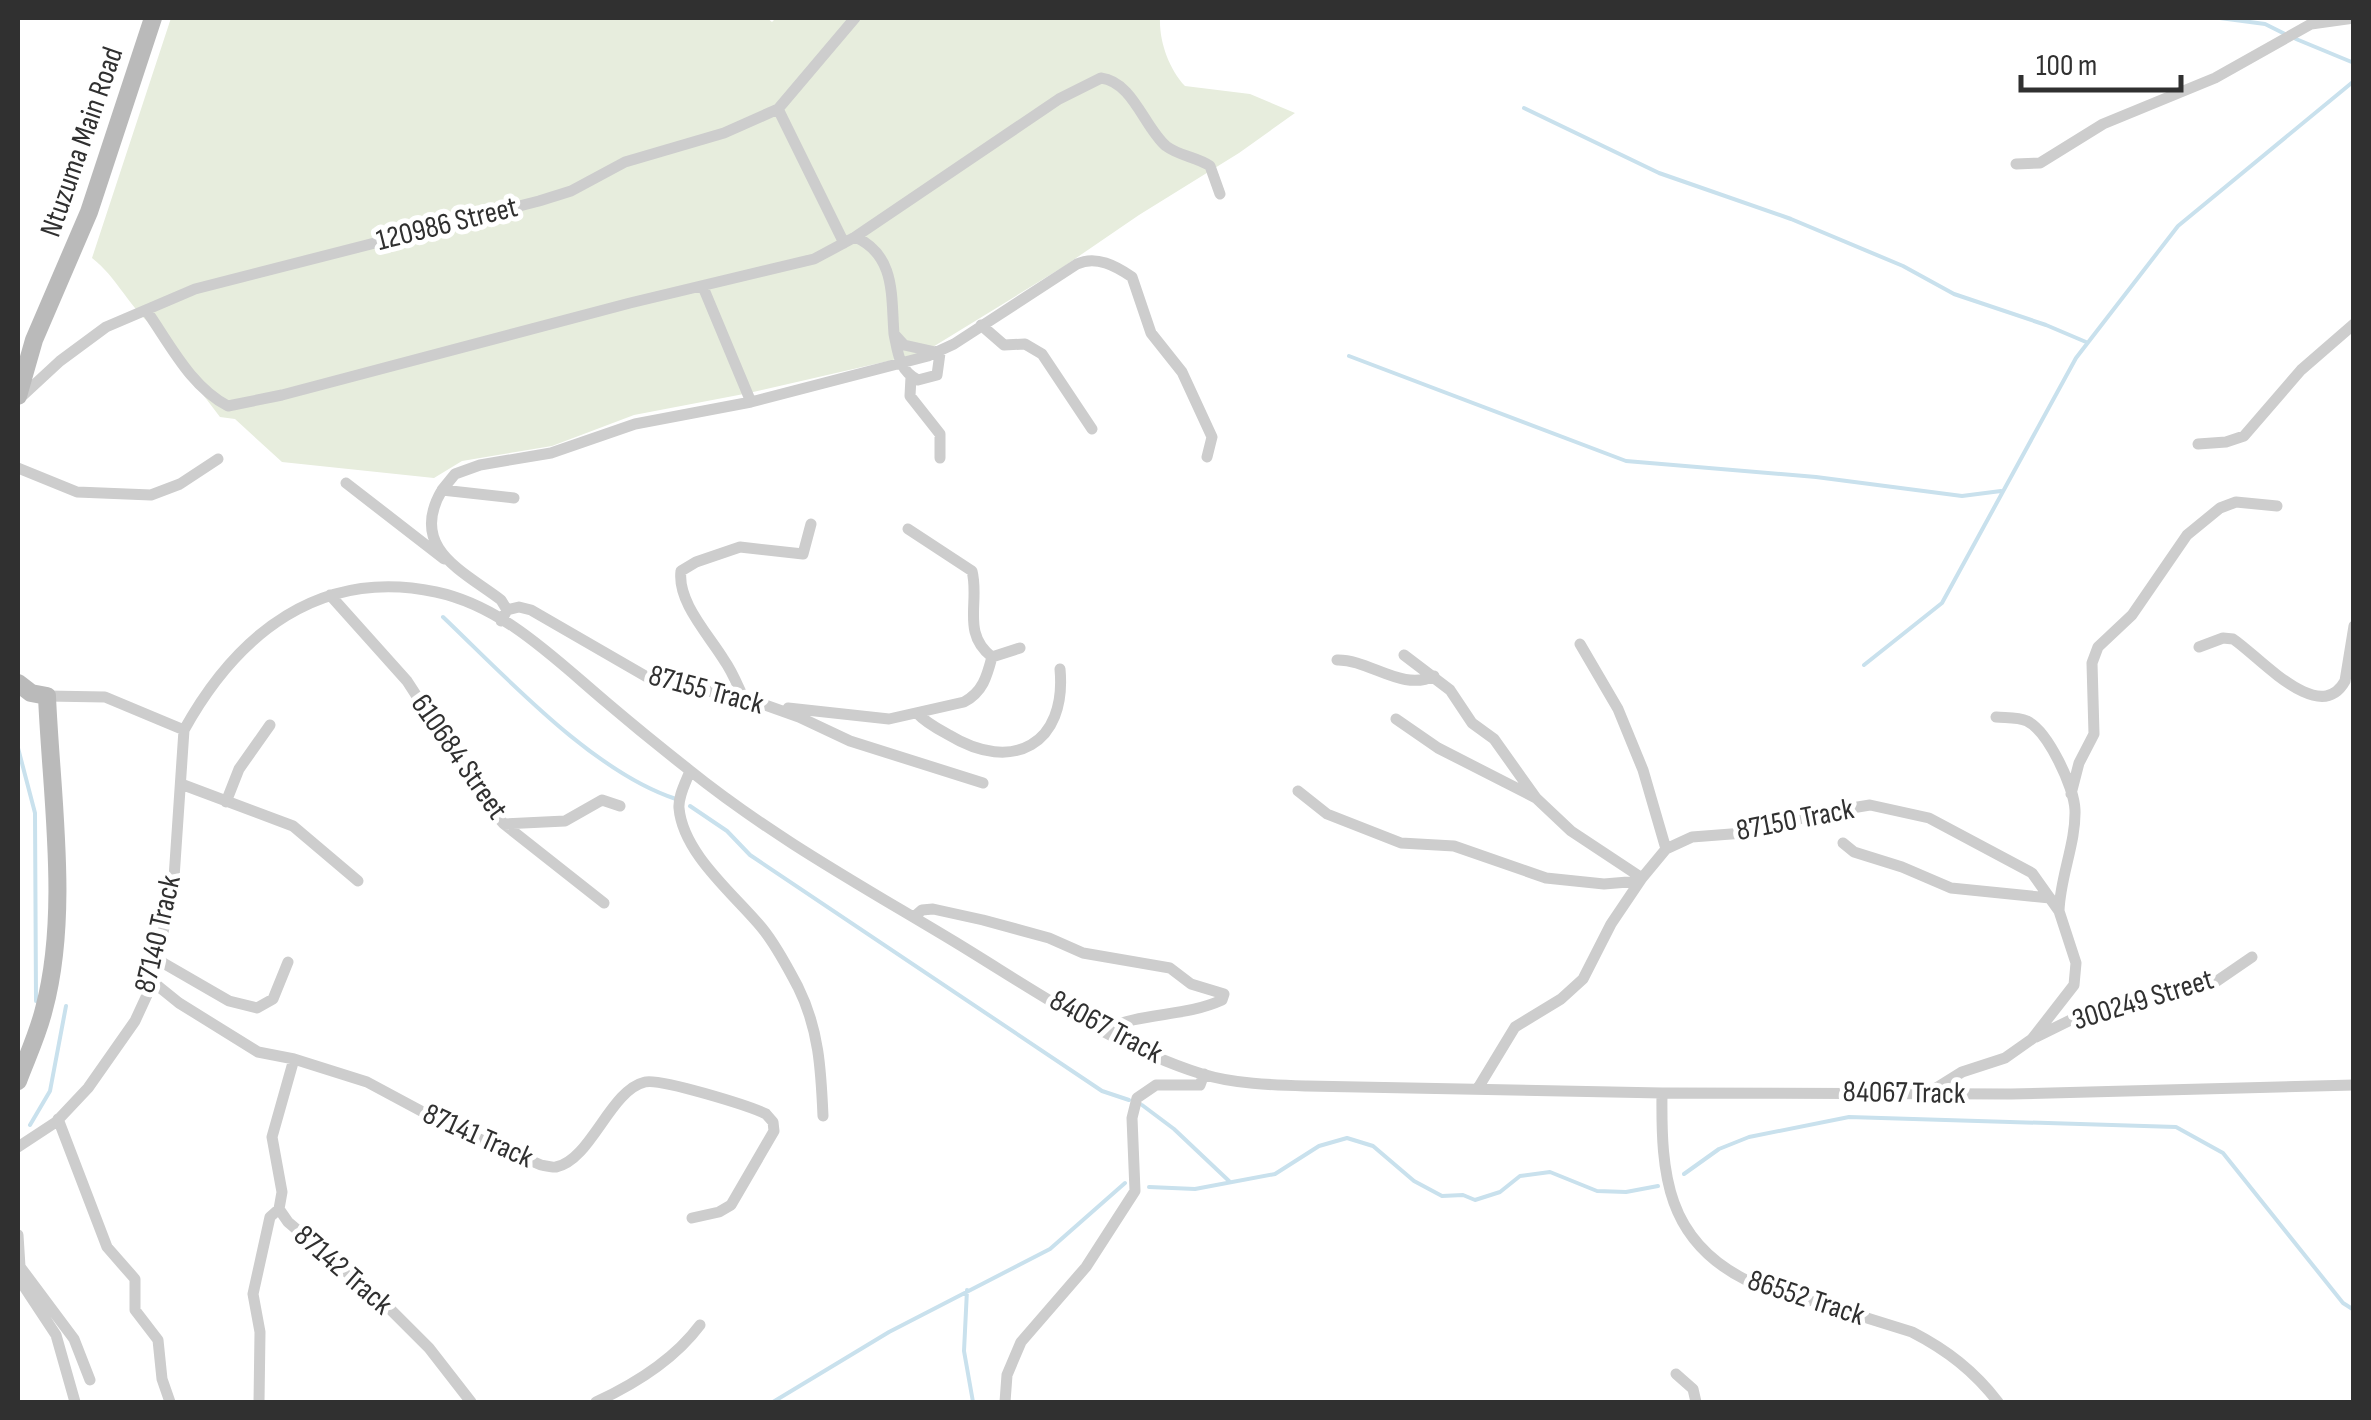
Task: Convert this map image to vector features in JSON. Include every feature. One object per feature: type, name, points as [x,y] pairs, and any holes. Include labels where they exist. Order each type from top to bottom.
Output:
[{"type":"main road","name":"Ntuzuma Main Road","points":[[19,388],[34,340],[80,237],[153,18]]},
{"type":"main road","points":[[18,683],[31,693],[47,696],[56,854],[52,967],[45,1008],[18,1081]]},
{"type":"street","name":"120986 Street","points":[[19,388],[118,320],[195,289],[570,191],[625,162],[724,133],[778,110],[855,18]]},
{"type":"street","points":[[2016,164],[2040,163],[2103,124],[2214,78],[2311,24],[2354,18]]},
{"type":"street","points":[[146,310],[202,389],[228,406],[814,260],[850,240],[1059,98],[1102,78],[1120,84],[1170,149],[1210,166],[1220,194]]},
{"type":"street","points":[[778,110],[850,240],[871,246],[889,271],[900,364],[918,380],[934,378],[940,367],[938,352]]},
{"type":"street","points":[[444,559],[431,520],[434,503],[455,474],[480,465],[550,454],[635,424],[751,402],[938,352],[1083,260],[1108,263],[1129,273],[1151,334],[1182,372],[1212,437],[1207,458]]},
{"type":"street","points":[[702,287],[751,402]]},
{"type":"street","points":[[2198,444],[2244,436],[2301,370],[2354,324]]},
{"type":"street","points":[[981,325],[1004,345],[1025,344],[1042,354],[1092,429]]},
{"type":"street","points":[[894,334],[904,346],[938,352]]},
{"type":"street","points":[[911,377],[910,396],[942,438],[940,458]]},
{"type":"street","points":[[18,468],[76,492],[152,494],[180,484],[218,459]]},
{"type":"street","points":[[346,483],[502,600],[504,616]]},
{"type":"street","points":[[442,490],[514,498]]},
{"type":"street","points":[[2071,794],[2078,763],[2094,734],[2092,663],[2096,650],[2125,624],[2187,536],[2220,508],[2236,502],[2276,506]]},
{"type":"street","points":[[743,697],[687,599],[681,571],[740,547],[803,554],[811,524]]},
{"type":"street","points":[[908,529],[972,571],[973,631],[978,644],[992,657]]},
{"type":"street","name":"84067 Track","points":[[184,730],[216,680],[254,638],[286,615],[330,596],[380,587],[424,590],[504,616],[690,771],[782,839],[1100,1031],[1204,1074],[1272,1085],[1662,1093],[2011,1094],[2354,1086]]},
{"type":"street","name":"610684 Street","points":[[330,596],[407,680],[477,792],[504,824],[604,903]]},
{"type":"street","name":"87155 Track","points":[[504,616],[520,607],[531,610],[647,678],[743,697],[850,741],[983,783]]},
{"type":"street","points":[[2199,647],[2223,638],[2233,639],[2299,692],[2329,695],[2345,681],[2354,626]]},
{"type":"street","points":[[1478,1088],[1515,1027],[1561,1000],[1583,979],[1611,924],[1666,850],[1642,770],[1618,709],[1580,644]]},
{"type":"street","points":[[992,657],[1020,648]]},
{"type":"street","points":[[1404,655],[1455,696],[1472,723],[1494,739],[1536,798],[1580,838],[1641,879]]},
{"type":"street","points":[[769,706],[889,719],[917,713],[975,696],[986,679],[992,657]]},
{"type":"street","points":[[1337,660],[1359,663],[1413,682],[1434,676]]},
{"type":"street","points":[[917,713],[977,748],[1005,753],[1018,750],[1040,738],[1058,713],[1060,669]]},
{"type":"street","points":[[47,696],[105,697],[184,730]]},
{"type":"street","points":[[1996,716],[2034,725],[2058,760],[2071,794],[2075,814],[2060,885],[2059,911]]},
{"type":"street","points":[[1396,719],[1438,748],[1536,798]]},
{"type":"street","points":[[226,802],[238,769],[270,725]]},
{"type":"street","name":"87140 Track","points":[[18,1147],[58,1119],[88,1088],[135,1021],[152,982],[174,878],[184,730]]},
{"type":"street","points":[[690,771],[679,802],[682,821],[722,886],[765,931],[798,986],[818,1041],[824,1116]]},
{"type":"street","points":[[181,784],[293,826],[358,881]]},
{"type":"street","points":[[1298,791],[1326,814],[1401,843],[1454,846],[1546,878],[1604,884],[1641,879]]},
{"type":"street","points":[[504,824],[565,821],[602,800],[620,806]]},
{"type":"street","name":"87150 Track","points":[[1666,850],[1692,837],[1761,832],[1836,808],[1881,806],[1928,818],[2032,872],[2059,911],[2076,963],[2076,978],[2067,996],[2032,1039],[2016,1052],[1962,1072],[1930,1092]]},
{"type":"street","points":[[1843,842],[1854,852],[1950,888],[2050,898]]},
{"type":"street","points":[[914,917],[933,908],[982,920],[1049,938],[1084,953],[1170,968],[1191,984],[1224,994],[1222,1000],[1199,1010],[1163,1012],[1121,1021],[1100,1031]]},
{"type":"street","name":"300249 Street","points":[[2032,1039],[2096,1008],[2217,980],[2252,957]]},
{"type":"street","points":[[158,960],[228,1002],[257,1008],[272,1000],[288,962]]},
{"type":"street","name":"87141 Track","points":[[152,982],[258,1052],[368,1082],[449,1126],[541,1165],[556,1168],[573,1158],[631,1090],[646,1082],[677,1086],[766,1114],[774,1131],[740,1194],[724,1210],[692,1218]]},
{"type":"street","name":"87142 Track","points":[[294,1059],[272,1137],[282,1192],[279,1210],[429,1348],[470,1402]]},
{"type":"street","points":[[1005,1402],[1007,1375],[1022,1342],[1086,1267],[1135,1191],[1132,1118],[1137,1098],[1156,1085],[1200,1085],[1204,1074]]},
{"type":"street","name":"86552 Track","points":[[1662,1093],[1666,1184],[1686,1228],[1699,1246],[1730,1272],[1759,1285],[1912,1332],[1970,1369],[1998,1402]]},
{"type":"street","points":[[58,1119],[107,1248],[135,1280],[135,1310],[158,1340],[162,1379],[170,1402]]},
{"type":"street","points":[[259,1402],[260,1332],[253,1294],[270,1217],[279,1210]]},
{"type":"street","points":[[18,1235],[23,1288],[62,1348],[75,1402]]},
{"type":"street","points":[[19,1264],[74,1339],[90,1380]]},
{"type":"street","points":[[596,1402],[652,1371],[680,1350],[700,1325]]},
{"type":"street","points":[[1676,1374],[1693,1389],[1696,1402]]},
{"type":"green space","points":[[171,18],[767,18],[772,22],[776,18],[1160,18],[1166,54],[1185,86],[1250,94],[1295,113],[1063,267],[923,353],[634,415],[552,446],[462,461],[434,478],[282,462],[235,419],[220,417],[147,321],[92,258]]},
{"type":"waterway","points":[[2220,18],[2265,24],[2287,35]]},
{"type":"waterway","points":[[2296,39],[2354,63]]},
{"type":"waterway","points":[[1864,665],[1942,603],[2076,358],[2178,226],[2354,81]]},
{"type":"waterway","points":[[1524,108],[1659,173],[1791,219],[1903,266],[1954,294],[2086,342]]},
{"type":"waterway","points":[[1349,356],[1626,461],[1816,477],[1962,496],[2001,491]]},
{"type":"waterway","points":[[443,617],[582,745],[613,768],[676,799]]},
{"type":"waterway","points":[[18,748],[35,813],[36,1001]]},
{"type":"waterway","points":[[690,806],[727,831],[750,855],[1102,1091],[1129,1100]]},
{"type":"waterway","points":[[30,1125],[50,1091],[66,1006]]},
{"type":"waterway","points":[[1142,1105],[1229,1181]]},
{"type":"waterway","points":[[1684,1174],[1719,1149],[1749,1137],[1849,1117],[2176,1127],[2223,1153],[2343,1303],[2354,1310]]},
{"type":"waterway","points":[[1149,1187],[1195,1189],[1275,1174],[1319,1146],[1347,1138],[1373,1146],[1414,1181],[1442,1196],[1463,1195],[1475,1200],[1500,1192],[1520,1176],[1550,1172],[1597,1191],[1626,1192],[1658,1186]]},
{"type":"waterway","points":[[773,1402],[889,1332],[1050,1249],[1125,1183]]},
{"type":"waterway","points":[[967,1290],[964,1351],[973,1402]]}]
